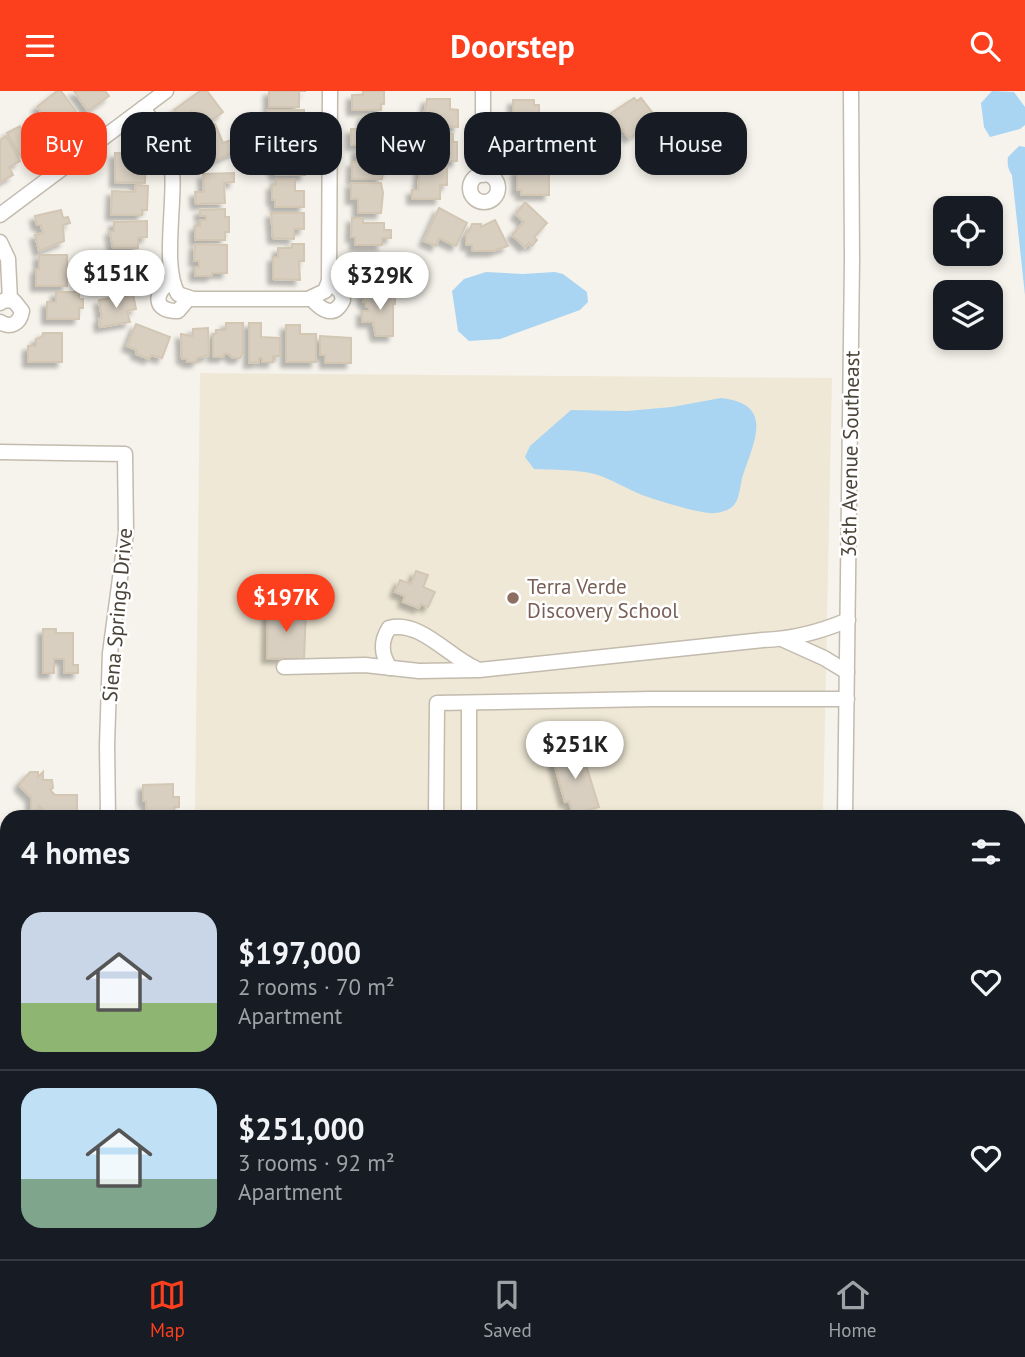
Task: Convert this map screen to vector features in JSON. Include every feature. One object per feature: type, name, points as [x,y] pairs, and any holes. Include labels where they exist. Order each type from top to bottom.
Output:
[{"type":"street","points":[[0,215],[166,91]]},
{"type":"street","points":[[143,108],[162,136],[170,154],[172,281],[178,293],[189,298],[311,298],[325,291],[328,281],[330,91]]},
{"type":"street","points":[[483,91],[483,112]]},
{"type":"street","name":"36th Avenue Southeast","points":[[845,810],[852,260],[851,91]]},
{"type":"street","points":[[0,242],[8,259],[5,301],[20,306],[21,317],[14,324],[0,322]]},
{"type":"street","points":[[172,281],[161,291],[158,300],[160,306],[168,311],[178,311],[189,298]]},
{"type":"street","points":[[311,298],[324,311],[338,310],[342,300],[341,292],[328,281]]},
{"type":"street","name":"Siena Springs Drive","points":[[0,452],[125,454],[126,533],[110,653],[108,810]]},
{"type":"street","points":[[284,667],[365,665],[419,671],[479,670],[784,640],[848,620]]},
{"type":"street","points":[[390,668],[384,660],[382,644],[389,628],[397,626],[426,635],[459,661],[479,670]]},
{"type":"street","points":[[784,640],[848,672]]},
{"type":"street","points":[[436,810],[436,703],[847,699]]},
{"type":"street","points":[[469,810],[470,703]]},
{"type":"shaded area","name":"Terra Verde Discovery School","points":[[200,373],[832,378],[823,810],[195,810]]},
{"type":"water","points":[[992,91],[1014,92],[1025,107],[1025,125],[1020,129],[990,137],[984,127],[981,103]]},
{"type":"water","points":[[1019,146],[1025,147],[1025,295],[1012,175],[1008,162],[1008,157]]},
{"type":"water","points":[[486,272],[563,274],[587,292],[588,302],[580,310],[500,339],[469,341],[458,331],[452,291],[464,279]]},
{"type":"water","points":[[721,398],[748,407],[756,425],[738,499],[732,507],[723,512],[709,513],[675,505],[642,495],[590,473],[534,469],[525,457],[530,446],[571,410],[627,411],[672,407]]},
{"type":"building","points":[[57,91],[61,91],[76,111],[41,112],[37,107]]},
{"type":"building","points":[[74,91],[105,91],[109,96],[88,111]]},
{"type":"building","points":[[200,91],[207,91],[223,112],[216,117],[216,112],[174,110]]},
{"type":"building","points":[[269,91],[299,91],[299,107],[269,107]]},
{"type":"building","points":[[363,91],[384,91],[381,110],[352,110],[352,95],[363,95]]},
{"type":"building","points":[[634,98],[637,101],[641,98],[652,112],[635,112],[635,134],[629,138],[621,127],[621,112],[613,112]]},
{"type":"building","points":[[427,99],[450,99],[450,109],[458,110],[458,127],[450,127],[450,112],[425,112]]},
{"type":"building","points":[[513,100],[534,100],[534,105],[539,105],[539,112],[513,112]]},
{"type":"building","points":[[267,110],[304,110],[304,112]]},
{"type":"building","points":[[20,126],[21,154],[20,155],[7,133]]},
{"type":"building","points":[[216,126],[223,143],[230,140],[230,154],[216,160]]},
{"type":"building","points":[[351,129],[356,129],[356,145],[351,145]]},
{"type":"building","points":[[450,134],[453,134],[453,142],[457,142],[457,161],[450,161]]},
{"type":"building","points":[[6,136],[20,161],[9,167],[13,175],[0,182],[0,140]]},
{"type":"building","points":[[115,153],[121,153],[121,175],[145,175],[145,183],[115,182]]},
{"type":"building","points":[[352,162],[356,162],[356,175],[382,175],[382,179],[352,179]]},
{"type":"building","points":[[203,175],[234,175],[234,182],[224,183],[225,203],[196,204],[195,192],[204,192]]},
{"type":"building","points":[[419,175],[447,175],[447,185],[440,185],[440,199],[412,199],[412,190],[418,190]]},
{"type":"building","points":[[517,175],[549,175],[549,195],[521,195],[521,190],[517,190]]},
{"type":"building","points":[[276,179],[295,179],[295,191],[304,191],[304,207],[275,207],[272,185],[276,185]]},
{"type":"building","points":[[351,183],[381,183],[381,213],[358,213],[358,199],[351,199]]},
{"type":"building","points":[[136,185],[148,186],[147,210],[142,210],[142,215],[111,215],[112,191],[135,192]]},
{"type":"building","points":[[525,202],[547,223],[534,237],[537,240],[532,246],[529,243],[525,247],[512,235],[524,222],[516,214]]},
{"type":"building","points":[[439,208],[467,223],[456,246],[439,238],[436,246],[424,241]]},
{"type":"building","points":[[225,209],[225,217],[229,217],[229,232],[225,232],[225,240],[195,240],[195,226],[200,226],[200,220],[206,220],[206,216],[200,216],[200,210]]},
{"type":"building","points":[[61,210],[63,218],[68,217],[70,223],[63,225],[64,241],[39,251],[35,235],[43,233],[35,216]]},
{"type":"building","points":[[271,213],[304,213],[304,229],[294,229],[294,239],[273,238]]},
{"type":"building","points":[[352,218],[363,218],[363,223],[384,223],[384,230],[391,230],[391,238],[382,238],[382,245],[355,245],[355,237],[351,237]]},
{"type":"building","points":[[495,220],[508,246],[493,251],[472,251],[472,245],[466,245],[466,232],[469,232],[472,224],[481,224],[481,227]]},
{"type":"building","points":[[147,221],[147,237],[138,238],[138,248],[113,248],[110,231],[114,231],[114,222]]},
{"type":"building","points":[[195,244],[227,245],[227,273],[195,276],[195,267],[199,267],[199,261],[194,261]]},
{"type":"building","points":[[292,244],[304,244],[304,261],[299,261],[300,280],[273,279],[273,257],[278,257],[278,248],[292,248]]},
{"type":"building","points":[[115,253],[137,254],[137,265],[143,265],[143,282],[115,281],[115,275],[110,274],[110,260],[115,260]]},
{"type":"building","points":[[39,255],[67,255],[67,286],[36,286]]},
{"type":"building","points":[[56,292],[79,292],[79,299],[83,299],[83,308],[79,308],[79,319],[47,319],[47,302],[56,302]]},
{"type":"building","points":[[392,292],[392,295],[395,295],[393,336],[376,336],[373,322],[362,322],[362,311],[369,311],[366,302],[363,302],[363,294]]},
{"type":"building","points":[[133,294],[136,309],[127,311],[130,322],[100,327],[99,319],[102,318],[99,300]]},
{"type":"building","points":[[226,323],[243,323],[243,354],[240,358],[233,358],[229,354],[213,357],[213,334],[216,334],[216,330],[226,330]]},
{"type":"building","points":[[249,323],[261,323],[261,337],[280,338],[280,356],[273,356],[273,362],[262,362],[262,358],[259,358],[259,362],[249,363]]},
{"type":"building","points":[[136,324],[170,337],[162,358],[151,355],[149,359],[136,354],[137,350],[127,346]]},
{"type":"building","points":[[286,325],[300,325],[300,334],[316,334],[316,362],[286,362]]},
{"type":"building","points":[[208,328],[209,355],[197,358],[197,362],[182,359],[181,334],[193,336],[193,329]]},
{"type":"building","points":[[43,333],[62,333],[62,362],[28,362],[28,346],[36,346],[36,339],[42,337]]},
{"type":"building","points":[[320,336],[351,338],[351,363],[325,363],[325,355],[320,355]]},
{"type":"building","points":[[416,571],[428,575],[423,587],[435,592],[428,607],[421,604],[419,608],[403,602],[405,596],[395,592],[400,580],[411,584]]},
{"type":"building","points":[[268,609],[306,610],[304,659],[267,658]]},
{"type":"building","points":[[43,629],[56,629],[56,633],[73,633],[73,665],[78,665],[78,673],[64,673],[64,659],[54,659],[54,673],[43,673]]},
{"type":"building","points":[[576,749],[578,753],[582,752],[599,807],[572,810],[569,801],[565,802],[552,756]]},
{"type":"building","points":[[30,772],[38,772],[38,777],[43,772],[43,780],[52,780],[53,788],[50,790],[55,795],[77,795],[77,810],[43,810],[39,806],[39,810],[31,810],[31,797],[20,783]]},
{"type":"building","points":[[173,784],[173,797],[179,797],[179,807],[174,807],[174,810],[147,810],[146,801],[143,801],[143,785]]},
{"type":"place","name":"Terra Verde Discovery School","points":[[513,598]]}]
